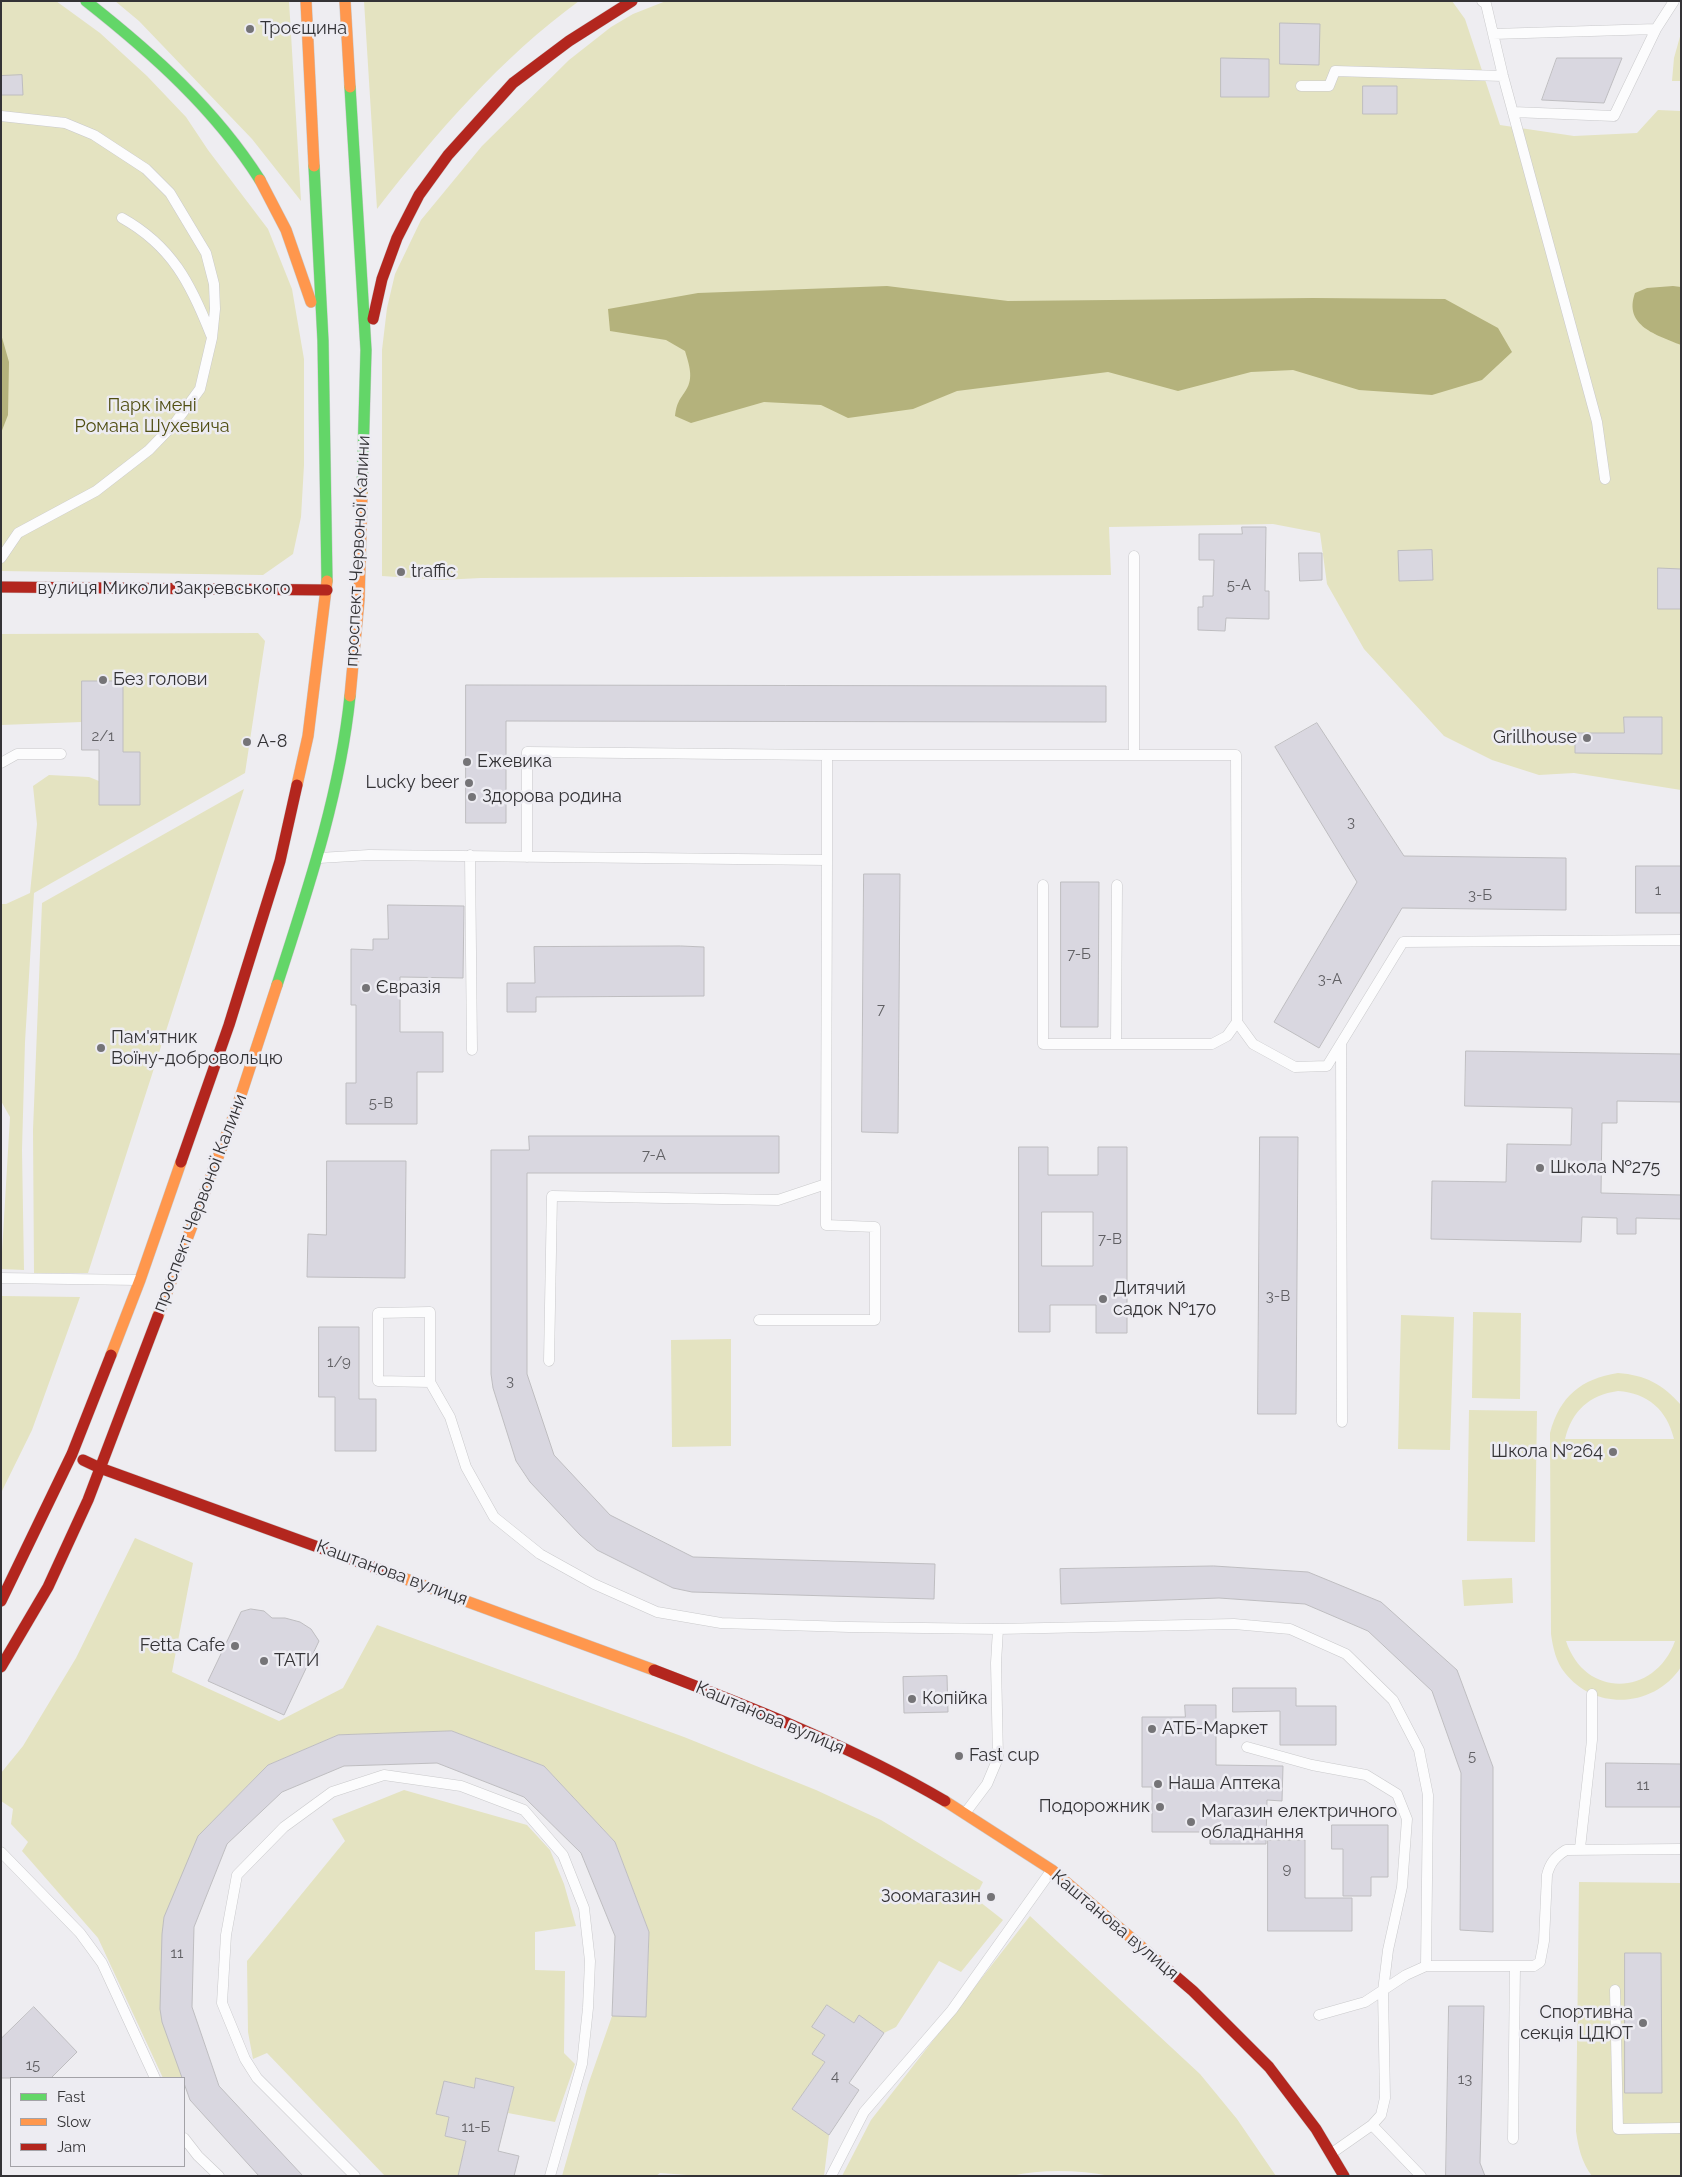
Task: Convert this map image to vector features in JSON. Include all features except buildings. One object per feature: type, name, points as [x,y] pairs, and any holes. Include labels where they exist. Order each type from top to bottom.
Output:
[{"type":"main road","points":[[86,1],[120,27],[164,66],[215,119],[250,166],[266,189],[284,225],[302,273],[323,341]]},
{"type":"main road","name":"проспект Червоної Калини","points":[[1,1601],[72,1454],[140,1280],[228,1026],[280,861],[308,736],[327,590],[323,341],[306,1]]},
{"type":"main road","name":"проспект Червоної Калини","points":[[1,1667],[48,1587],[88,1500],[237,1106],[318,858],[347,724],[356,640],[360,576],[366,350],[345,1]]},
{"type":"main road","points":[[366,350],[382,279],[397,238],[419,195],[448,155],[513,83],[569,41],[632,1]]},
{"type":"main road","name":"вулиця Миколи Закревського","points":[[1,587],[327,590]]},
{"type":"main road","name":"Каштанова вулиця","points":[[72,1454],[100,1468],[312,1544],[766,1713],[898,1773],[965,1812],[1052,1870],[1192,1990],[1269,2067],[1316,2129],[1344,2176]]},
{"type":"lane","points":[[1513,112],[1614,116],[1656,29],[1674,1]]},
{"type":"lane","points":[[1486,2],[1513,112],[1598,422],[1605,479]]},
{"type":"lane","points":[[1493,34],[1656,29]]},
{"type":"lane","points":[[1301,86],[1329,86],[1335,71],[1504,76]]},
{"type":"lane","points":[[1,116],[66,123],[94,135],[146,169],[170,192],[206,254],[214,284],[215,309],[212,338],[200,389],[175,423],[149,450],[96,491],[18,533],[1,558]]},
{"type":"lane","points":[[122,218],[143,230],[165,250],[184,275],[199,303],[212,338]]},
{"type":"lane","points":[[1134,556],[1134,753]]},
{"type":"lane","points":[[527,857],[527,752],[1236,754],[1237,1022],[1227,1036],[1212,1044],[1042,1044],[1042,885]]},
{"type":"lane","points":[[1,763],[17,754],[61,754]]},
{"type":"lane","points":[[759,1320],[875,1320],[875,1227],[826,1225],[827,754]]},
{"type":"lane","points":[[318,858],[369,855],[470,855],[827,860]]},
{"type":"lane","points":[[470,855],[472,1050]]},
{"type":"lane","points":[[1116,1044],[1117,885]]},
{"type":"lane","points":[[1237,1022],[1253,1044],[1295,1067],[1327,1066],[1403,942],[1681,940]]},
{"type":"lane","points":[[1341,1043],[1342,1422]]},
{"type":"lane","points":[[549,1362],[552,1196],[778,1200],[826,1184]]},
{"type":"lane","points":[[1,1278],[140,1280]]},
{"type":"lane","points":[[430,1382],[378,1381],[378,1313],[430,1312],[430,1382],[450,1417],[466,1467],[494,1517],[540,1554],[594,1584],[657,1612],[720,1623],[998,1629],[1234,1624],[1290,1629],[1346,1654],[1393,1700],[1419,1750],[1428,1795],[1426,1966]]},
{"type":"lane","points":[[965,1812],[987,1784],[998,1758],[996,1663],[998,1629]]},
{"type":"lane","points":[[1580,1848],[1592,1740],[1592,1694]]},
{"type":"lane","points":[[1247,1747],[1312,1765],[1366,1775],[1397,1794],[1407,1819],[1402,1887],[1388,1950],[1383,1990],[1385,2098],[1381,2115],[1372,2125],[1331,2154]]},
{"type":"lane","points":[[356,2176],[256,2078],[245,2059],[222,2004],[226,1935],[237,1876],[284,1827],[332,1792],[384,1775],[461,1786],[524,1810],[563,1855],[584,1908],[590,1961],[588,2008],[582,2064],[550,2176]]},
{"type":"lane","points":[[1319,2015],[1365,2002],[1406,1974],[1426,1966],[1534,1966],[1540,1962],[1544,1948],[1547,1875],[1550,1865],[1557,1855],[1566,1850],[1580,1848],[1681,1849]]},
{"type":"lane","points":[[1,1852],[80,1933],[102,1963],[155,2077]]},
{"type":"lane","points":[[831,2176],[864,2112],[952,2010],[1052,1870]]},
{"type":"lane","points":[[1513,2139],[1514,1966]]},
{"type":"lane","points":[[1615,1990],[1618,2129],[1681,2128]]},
{"type":"lane","points":[[1372,2125],[1420,2176]]},
{"type":"lane","points":[[185,2139],[198,2156],[219,2176]]},
{"type":"green space","name":"Парк імені Романа Шухевича","points":[[1,1],[56,1],[100,33],[147,76],[186,117],[208,150],[268,229],[292,289],[304,359],[304,465],[301,517],[293,554],[263,575],[1,571]]},
{"type":"green space","points":[[115,1],[289,1],[301,201],[252,139],[139,21]]},
{"type":"green space","points":[[364,1],[579,1],[550,23],[496,72],[422,152],[377,209]]},
{"type":"green space","points":[[666,1],[1452,1],[1465,19],[1500,125],[1574,136],[1637,133],[1658,110],[1681,111],[1681,790],[1574,773],[1539,775],[1492,760],[1444,736],[1364,649],[1327,584],[1320,533],[1273,524],[1109,527],[1111,575],[481,578],[441,580],[382,576],[382,350],[387,308],[395,274],[421,220],[482,146],[569,60],[611,27],[633,14]]},
{"type":"green space","points":[[1681,33],[1681,81],[1672,81],[1674,58]]},
{"type":"green space","points":[[258,633],[265,641],[245,773],[34,893],[25,1042],[22,1150],[24,1270],[1,1269],[10,1117],[1,1101],[1,904],[6,904],[30,893],[37,824],[33,786],[49,775],[89,777],[99,781],[123,752],[123,681],[82,681],[82,722],[1,725],[1,634]]},
{"type":"green space","points":[[244,789],[88,1273],[34,1273],[33,1130],[42,903]]},
{"type":"green space","points":[[1,1296],[80,1297],[32,1430],[1,1493]]},
{"type":"green space","points":[[1473,1312],[1521,1313],[1520,1399],[1472,1398]]},
{"type":"green space","points":[[1401,1315],[1454,1317],[1450,1450],[1398,1449]]},
{"type":"green space","points":[[731,1339],[731,1446],[672,1447],[671,1340]]},
{"type":"green space","points":[[1618,1373],[1645,1378],[1667,1391],[1681,1405],[1681,1667],[1670,1680],[1656,1690],[1641,1697],[1625,1700],[1608,1699],[1578,1686],[1559,1664],[1551,1634],[1550,1433],[1554,1420],[1566,1399],[1583,1385]],"holes":[[[1618,1391],[1638,1395],[1655,1405],[1667,1420],[1674,1439],[1565,1439],[1572,1420],[1583,1406],[1598,1396]],[[1566,1641],[1675,1641],[1665,1659],[1652,1673],[1637,1681],[1620,1684],[1604,1681],[1588,1673],[1575,1660]]]},
{"type":"green space","points":[[1469,1410],[1537,1411],[1535,1542],[1467,1541]]},
{"type":"green space","points":[[135,1538],[193,1563],[172,1672],[279,1721],[343,1688],[377,1625],[684,1737],[816,1790],[881,1820],[983,1882],[975,1898],[1003,1920],[961,1972],[939,1961],[896,2027],[884,2033],[859,2016],[854,2023],[827,2005],[813,2027],[825,2035],[813,2054],[825,2062],[792,2109],[829,2135],[824,2176],[701,2176],[660,2173],[656,2176],[562,2176],[588,2085],[612,2016],[646,2016],[649,1932],[615,1842],[544,1766],[452,1731],[338,1735],[268,1765],[198,1836],[182,2077],[163,2077],[98,1938],[22,1851],[28,1842],[11,1824],[13,1809],[1,1801],[1,1773],[23,1746],[76,1658]]},
{"type":"green space","points":[[1512,1578],[1513,1603],[1464,1606],[1462,1580]]},
{"type":"green space","points":[[404,1790],[527,1825],[550,1850],[564,1884],[576,1926],[535,1932],[535,1970],[565,1971],[564,2053],[575,2064],[555,2122],[508,2113],[514,2087],[476,2078],[474,2088],[445,2081],[436,2114],[449,2117],[445,2136],[466,2141],[458,2176],[385,2176],[267,2053],[253,2059],[248,2032],[247,1961],[345,1841],[332,1819]]},
{"type":"green space","points":[[1579,1882],[1681,1883],[1681,2176],[1592,2176],[1581,2155],[1576,2131]]},
{"type":"green space","points":[[1030,1916],[1200,2074],[1237,2119],[1276,2176],[1110,2176],[1086,2172],[1060,2171],[1035,2172],[1011,2176],[842,2176],[871,2120]]},
{"type":"shaded area","points":[[887,286],[1008,301],[1313,298],[1445,299],[1498,328],[1512,352],[1482,380],[1432,395],[1359,390],[1293,370],[1251,372],[1178,391],[1108,372],[957,391],[913,409],[848,418],[821,405],[764,402],[691,423],[675,416],[680,399],[690,381],[690,371],[685,351],[666,340],[610,331],[608,309],[698,293]]},
{"type":"shaded area","points":[[1681,287],[1681,345],[1644,328],[1634,314],[1635,293],[1647,288]]},
{"type":"shaded area","points":[[1,334],[9,362],[8,415],[1,433]]},
{"type":"traffic: fast","points":[[86,1],[135,41],[181,83],[223,129],[260,180]]},
{"type":"traffic: fast","points":[[350,87],[366,350],[362,493]]},
{"type":"traffic: fast","points":[[314,166],[323,341],[327,581]]},
{"type":"traffic: fast","points":[[277,985],[321,843],[339,770],[350,696]]},
{"type":"traffic: slow","points":[[306,1],[314,166]]},
{"type":"traffic: slow","points":[[345,1],[350,87]]},
{"type":"traffic: slow","points":[[260,180],[286,230],[311,302]]},
{"type":"traffic: slow","points":[[350,696],[359,600],[362,493]]},
{"type":"traffic: slow","points":[[297,785],[308,736],[327,581]]},
{"type":"traffic: slow","points":[[158,1316],[237,1107],[277,985]]},
{"type":"traffic: slow","points":[[111,1355],[140,1280],[181,1162]]},
{"type":"traffic: slow","points":[[384,1571],[654,1670]]},
{"type":"traffic: slow","points":[[945,1801],[1052,1870],[1165,1967]]},
{"type":"traffic: jam","points":[[373,319],[382,279],[397,238],[419,195],[448,155],[513,83],[569,41],[632,1]]},
{"type":"traffic: jam","points":[[1,587],[327,590]]},
{"type":"traffic: jam","points":[[181,1162],[229,1025],[280,861],[297,785]]},
{"type":"traffic: jam","points":[[1,1667],[48,1587],[88,1500],[158,1316]]},
{"type":"traffic: jam","points":[[1,1601],[72,1454],[111,1355]]},
{"type":"traffic: jam","points":[[83,1460],[100,1468],[384,1571]]},
{"type":"traffic: jam","points":[[654,1670],[839,1746],[910,1781],[945,1801]]},
{"type":"traffic: jam","points":[[1165,1967],[1193,1991],[1269,2067],[1316,2129],[1344,2176]]},
{"type":"place","name":"Троєщина","points":[[250,29]]},
{"type":"place","name":"traffic","points":[[401,572]]},
{"type":"place","name":"Без голови","points":[[103,680]]},
{"type":"place","name":"Grillhouse","points":[[1587,738]]},
{"type":"place","name":"А-8","points":[[247,742]]},
{"type":"place","name":"Ежевика","points":[[467,762]]},
{"type":"place","name":"Lucky beer","points":[[469,783]]},
{"type":"place","name":"Здорова родина","points":[[472,797]]},
{"type":"place","name":"Євразія","points":[[366,988]]},
{"type":"place","name":"Пам'ятник Воїну-добровольцю","points":[[101,1048]]},
{"type":"place","name":"Школа №275","points":[[1540,1168]]},
{"type":"place","name":"Дитячий садок №170","points":[[1103,1299]]},
{"type":"place","name":"Школа №264","points":[[1613,1452]]},
{"type":"place","name":"Fetta Cafe","points":[[235,1646]]},
{"type":"place","name":"ТАТИ","points":[[264,1661]]},
{"type":"place","name":"Копійка","points":[[912,1699]]},
{"type":"place","name":"АТБ-Маркет","points":[[1152,1729]]},
{"type":"place","name":"Fast cup","points":[[959,1756]]},
{"type":"place","name":"Наша Аптека","points":[[1158,1784]]},
{"type":"place","name":"Подорожник","points":[[1160,1807]]},
{"type":"place","name":"Магазин електричного обладнання","points":[[1191,1822]]},
{"type":"place","name":"Зоомагазин","points":[[991,1897]]},
{"type":"place","name":"Спортивна секція ЦДЮТ","points":[[1643,2023]]}]
